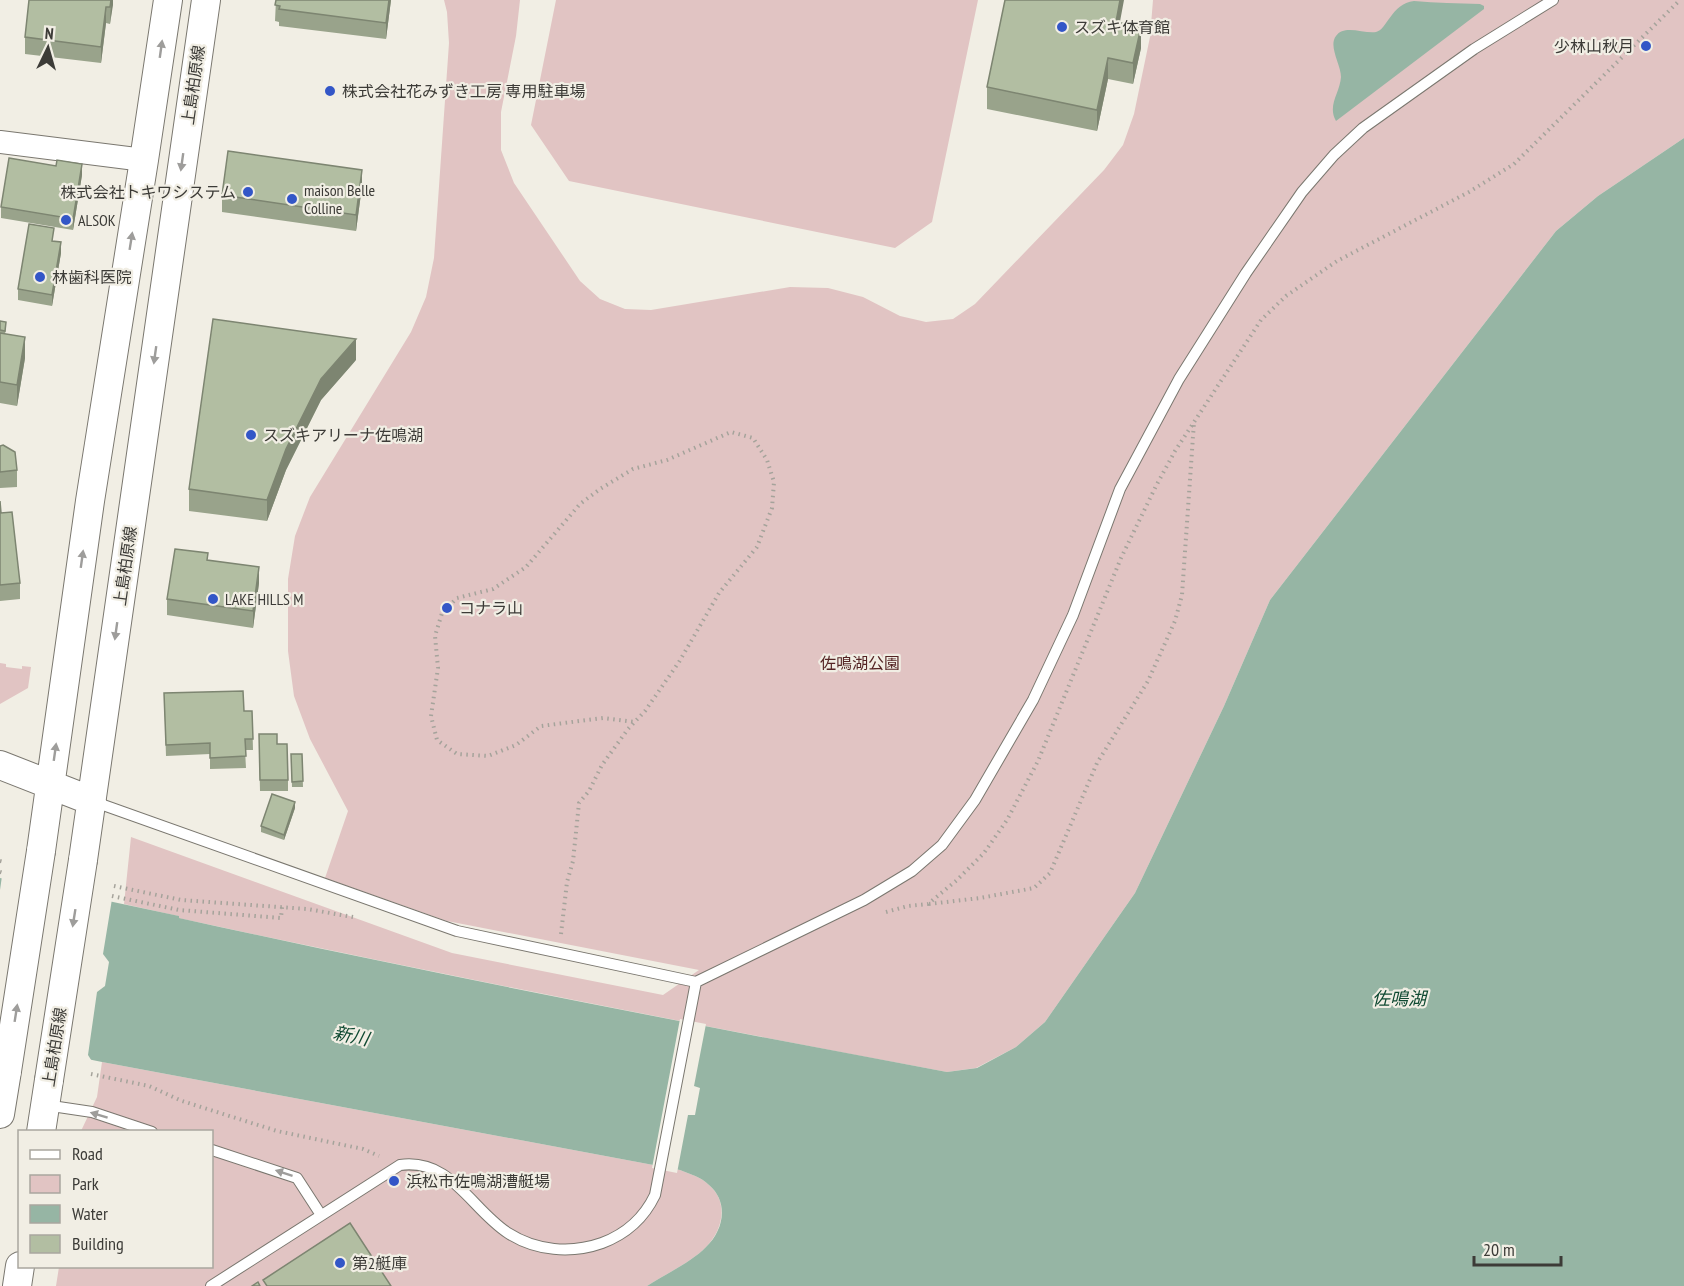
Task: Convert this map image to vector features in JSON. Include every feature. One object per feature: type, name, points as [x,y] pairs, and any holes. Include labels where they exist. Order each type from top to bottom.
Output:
[{"type":"street","points":[[3,1092],[51,785],[90,501],[168,0]]},
{"type":"street","name":"上島柏原線","points":[[45,1105],[92,801],[206,0]]},
{"type":"street","points":[[0,142],[144,160]]},
{"type":"street","points":[[0,765],[92,801]]},
{"type":"street","points":[[17,1286],[20,1268]]},
{"type":"lane","points":[[92,801],[457,931],[696,982],[864,900],[912,871],[942,845],[975,800],[1033,700],[1073,615],[1120,489],[1179,379],[1246,273],[1302,192],[1334,155],[1363,128],[1474,49],[1553,0]]},
{"type":"lane","points":[[211,1286],[388,1171],[400,1165],[413,1163],[439,1171],[507,1233],[531,1244],[556,1249],[591,1247],[623,1233],[648,1209],[655,1195],[696,982]]},
{"type":"lane","points":[[45,1105],[92,1112],[149,1130]]},
{"type":"lane","points":[[213,1150],[297,1178],[321,1215]]},
{"type":"path","points":[[928,904],[984,853],[1007,820],[1038,761],[1121,558],[1156,486],[1195,421],[1262,320],[1286,296],[1337,261],[1469,192],[1514,164],[1680,0]]},
{"type":"path","points":[[875,915],[908,906],[980,898],[1034,888],[1050,873],[1097,763],[1148,681],[1176,621],[1182,595],[1195,421]]},
{"type":"path","points":[[558,952],[564,920],[567,882],[573,861],[579,803],[589,791],[602,765],[645,711],[679,662],[719,593],[757,547],[772,508],[774,482],[767,460],[753,438],[731,432],[667,460],[633,469],[580,504],[526,567],[493,589],[457,598],[442,613],[435,636],[438,668],[431,716],[436,740],[457,754],[488,756],[516,745],[541,726],[603,718],[635,722]]},
{"type":"path","points":[[114,886],[181,900],[307,909],[360,918]]},
{"type":"path","points":[[112,896],[180,910],[281,918],[282,908]]},
{"type":"path","points":[[91,1074],[149,1086],[182,1101],[277,1131],[363,1149],[381,1157],[388,1171]]},
{"type":"green space","name":"佐鳴湖公園","points":[[444,0],[520,0],[516,36],[501,112],[501,150],[514,183],[580,281],[600,299],[625,309],[651,310],[790,287],[828,288],[863,297],[900,316],[926,322],[953,319],[975,304],[1104,170],[1123,145],[1134,114],[1150,37],[1153,0],[1684,0],[1684,138],[1598,196],[1556,231],[1270,600],[1224,706],[1135,893],[1045,1022],[1016,1047],[976,1068],[947,1072],[466,978],[178,918],[178,916],[124,904],[131,837],[452,953],[663,995],[699,970],[447,921],[325,878],[348,811],[310,739],[294,696],[288,651],[288,579],[295,536],[310,497],[411,332],[426,297],[434,258],[449,43]]},
{"type":"green space","points":[[556,0],[978,0],[932,222],[895,248],[569,181],[531,125]]},
{"type":"green space","points":[[0,663],[6,664],[6,667],[22,669],[22,666],[31,667],[28,688],[0,704]]},
{"type":"green space","name":"浜松市佐鳴湖漕艇場","points":[[102,1062],[680,1170],[702,1180],[715,1192],[721,1208],[720,1224],[706,1247],[686,1263],[647,1286],[56,1286],[59,1268],[213,1268],[213,1130],[81,1130],[97,1097]]},
{"type":"water","points":[[1414,1],[1480,4],[1484,6],[1484,9],[1336,121],[1333,104],[1341,77],[1333,45],[1336,36],[1340,32],[1349,30],[1376,32],[1400,7]]},
{"type":"water","name":"佐鳴湖","points":[[1684,138],[1684,1286],[647,1286],[700,1252],[717,1233],[720,1224],[722,1208],[715,1192],[702,1180],[680,1170],[0,1041],[0,878],[275,939],[658,1017],[947,1072],[977,1068],[1016,1047],[1045,1022],[1135,893],[1224,706],[1270,600],[1556,231],[1598,196]]},
{"type":"pier","points":[[2,876],[112,899],[103,954],[109,962],[105,986],[97,992],[88,1055],[93,1063],[0,1044],[0,890]]},
{"type":"pier","points":[[680,1019],[706,1024],[694,1086],[700,1088],[695,1115],[688,1115],[677,1173],[652,1168]]},
{"type":"building","points":[[29,0],[111,0],[110,7],[106,7],[101,47],[25,37]]},
{"type":"building","points":[[276,0],[389,0],[386,23],[279,9],[280,6],[275,5]]},
{"type":"building","points":[[1005,0],[1120,0],[1116,22],[1141,27],[1133,63],[1108,58],[1097,110],[987,87]]},
{"type":"building","name":"maison Belle Colline","points":[[228,151],[362,170],[356,215],[222,195]]},
{"type":"building","points":[[9,158],[56,166],[57,160],[82,164],[73,219],[1,207]]},
{"type":"building","name":"林歯科医院","points":[[29,224],[54,228],[52,241],[61,242],[52,295],[18,289]]},
{"type":"building","name":"スズキアリーナ佐鳴湖","points":[[213,319],[356,339],[321,379],[286,449],[267,500],[189,489]]},
{"type":"building","points":[[0,321],[6,322],[5,331],[0,330]]},
{"type":"building","points":[[0,333],[25,337],[17,385],[0,382]]},
{"type":"building","points":[[3,445],[15,452],[17,470],[0,472],[0,446]]},
{"type":"building","points":[[0,501],[1,513],[12,512],[20,583],[0,585]]},
{"type":"building","name":"LAKE HILLS M","points":[[175,549],[208,553],[207,560],[259,567],[253,611],[167,599]]},
{"type":"building","points":[[243,691],[244,711],[252,711],[253,739],[245,739],[246,756],[210,758],[210,743],[166,745],[164,693]]},
{"type":"building","points":[[259,734],[277,734],[277,744],[287,744],[288,780],[260,780]]},
{"type":"building","points":[[291,754],[302,754],[303,781],[292,782]]},
{"type":"building","points":[[272,794],[295,802],[284,835],[261,826]]},
{"type":"building","points":[[350,1223],[391,1286],[267,1286],[263,1280]]},
{"type":"place","name":"スズキ体育館","points":[[1062,27]]},
{"type":"place","name":"少林山秋月","points":[[1646,46]]},
{"type":"place","name":"株式会社花みずき工房 専用駐車場","points":[[330,91]]},
{"type":"place","name":"株式会社トキワシステム","points":[[248,192]]},
{"type":"place","name":"maison Belle Colline","points":[[292,199]]},
{"type":"place","name":"ALSOK","points":[[66,220]]},
{"type":"place","name":"林歯科医院","points":[[40,277]]},
{"type":"place","name":"スズキアリーナ佐鳴湖","points":[[251,435]]},
{"type":"place","name":"LAKE HILLS M","points":[[213,599]]},
{"type":"place","name":"コナラ山","points":[[447,608]]},
{"type":"place","name":"浜松市佐鳴湖漕艇場","points":[[394,1181]]},
{"type":"place","name":"第2艇庫","points":[[340,1263]]},
{"type":"water label","name":"新川","points":[[351,1036]]}]
